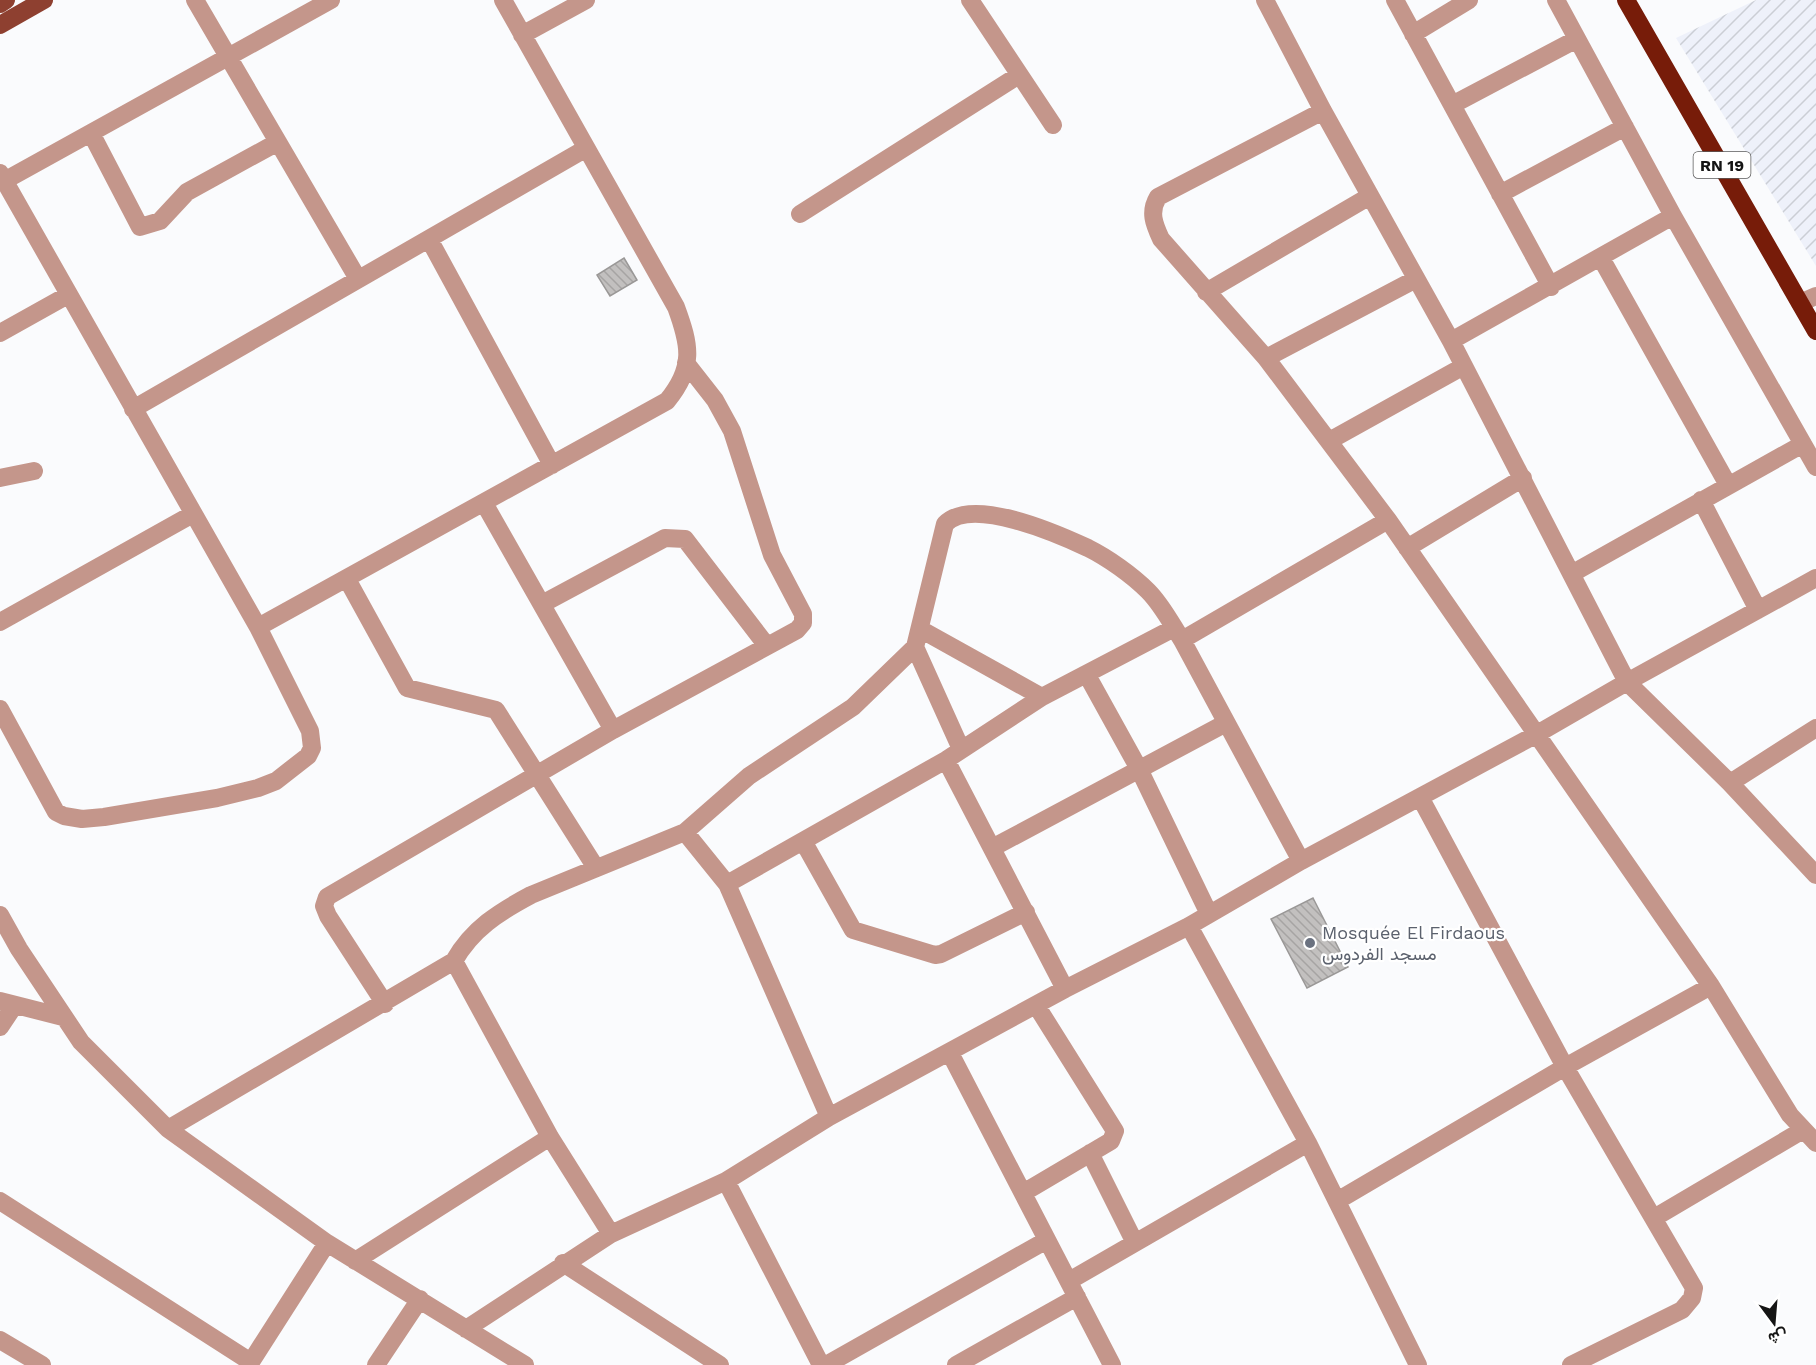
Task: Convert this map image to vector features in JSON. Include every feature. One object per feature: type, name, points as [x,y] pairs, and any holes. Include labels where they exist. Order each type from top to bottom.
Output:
[{"type":"highway","name":"RN 19","points":[[1626,0],[1808,300],[1816,331]]},
{"type":"main road","points":[[0,4],[6,0]]},
{"type":"main road","points":[[0,24],[45,0]]},
{"type":"street","points":[[195,0],[358,279]]},
{"type":"street","points":[[0,709],[56,812],[82,819],[217,798],[258,788],[294,769],[308,756],[312,748],[310,731],[258,627],[2,177],[92,133],[331,0]]},
{"type":"street","points":[[258,627],[667,401],[679,386],[689,352],[676,307],[503,0]]},
{"type":"street","points":[[522,35],[586,0]]},
{"type":"street","points":[[970,0],[1053,125]]},
{"type":"street","points":[[1265,0],[1323,111],[1451,341],[1573,573],[1627,682],[1730,783],[1816,875]]},
{"type":"street","points":[[1395,0],[1551,287]]},
{"type":"street","points":[[1413,34],[1469,0]]},
{"type":"street","points":[[1556,0],[1673,216],[1816,467]]},
{"type":"street","points":[[1452,105],[1577,39]]},
{"type":"street","points":[[800,214],[1019,75]]},
{"type":"street","points":[[1323,111],[1158,197],[1153,205],[1155,227],[1161,239],[1266,358],[1388,520],[1712,986],[1765,1070],[1790,1115],[1810,1137],[1654,1218]]},
{"type":"street","points":[[1500,194],[1625,127]]},
{"type":"street","points":[[92,133],[140,226],[160,221],[187,192],[278,142]]},
{"type":"street","points":[[133,410],[585,149]]},
{"type":"street","points":[[1206,292],[1370,196]]},
{"type":"street","points":[[1451,341],[1551,287],[1673,216]]},
{"type":"street","points":[[429,238],[552,465]]},
{"type":"street","points":[[1601,258],[1728,485]]},
{"type":"street","points":[[1266,358],[1416,279]]},
{"type":"street","points":[[0,333],[68,295]]},
{"type":"street","points":[[385,1004],[328,916],[324,906],[327,897],[537,773],[797,630],[803,623],[803,614],[772,555],[732,431],[714,400],[686,363]]},
{"type":"street","points":[[1329,441],[1464,366]]},
{"type":"street","points":[[1573,573],[1803,444]]},
{"type":"street","points":[[0,478],[34,471]]},
{"type":"street","points":[[1407,548],[1522,478]]},
{"type":"street","points":[[1701,500],[1758,610]]},
{"type":"street","points":[[484,503],[613,730]]},
{"type":"street","points":[[168,1129],[385,1004],[454,961],[464,943],[477,930],[507,908],[685,831],[749,776],[854,707],[918,638],[945,524],[951,517],[973,513],[1027,522],[1088,548],[1148,591],[1178,634],[1301,861]]},
{"type":"street","points":[[0,622],[193,514]]},
{"type":"street","points":[[727,884],[954,754],[1042,697],[1178,634],[1388,520]]},
{"type":"street","points":[[542,604],[666,538],[678,537],[685,539],[767,646]]},
{"type":"street","points":[[466,1329],[563,1263],[611,1234],[726,1181],[829,1118],[1035,1005],[1188,926],[1301,861],[1537,734],[1816,578]]},
{"type":"street","points":[[347,579],[407,688],[492,707],[518,742],[596,868]]},
{"type":"street","points":[[918,638],[1042,697]]},
{"type":"street","points":[[918,638],[954,754],[992,848],[1065,989]]},
{"type":"street","points":[[1087,675],[1138,769],[1209,914]]},
{"type":"street","points":[[992,848],[1226,723]]},
{"type":"street","points":[[1730,783],[1816,728]]},
{"type":"street","points":[[1420,797],[1565,1067],[1692,1283],[1692,1298],[1682,1310],[1571,1365]]},
{"type":"street","points":[[685,831],[727,884],[829,1118]]},
{"type":"street","points":[[803,841],[853,930],[935,955],[1026,912]]},
{"type":"street","points":[[0,915],[81,1042],[168,1129],[327,1243],[525,1365]]},
{"type":"street","points":[[1188,926],[1308,1143],[1418,1365]]},
{"type":"street","points":[[454,961],[550,1137],[611,1234]]},
{"type":"street","points":[[1337,1201],[1565,1067],[1712,986]]},
{"type":"street","points":[[0,1027],[7,1004],[63,1017]]},
{"type":"street","points":[[1023,1193],[1111,1141],[1115,1131],[1035,1005]]},
{"type":"street","points":[[950,1053],[1112,1365]]},
{"type":"street","points":[[355,1261],[550,1137]]},
{"type":"street","points":[[956,1365],[1073,1289],[1135,1243],[1308,1143]]},
{"type":"street","points":[[1090,1153],[1135,1243]]},
{"type":"street","points":[[726,1181],[821,1365]]},
{"type":"street","points":[[0,1201],[250,1364],[327,1243]]},
{"type":"street","points":[[826,1365],[1047,1240]]},
{"type":"street","points":[[563,1263],[720,1365]]},
{"type":"street","points":[[376,1365],[420,1299]]},
{"type":"street","points":[[0,1340],[42,1365]]},
{"type":"shaded area","points":[[1756,0],[1816,0],[1816,266],[1676,38]]},
{"type":"building","points":[[624,258],[637,280],[610,296],[597,275]]},
{"type":"building","name":"Mosquée El Firdaous مسجد الفردوس","points":[[1313,898],[1348,967],[1307,988],[1271,919]]},
{"type":"place","name":"Mosquée El Firdaous مسجد الفردوس","points":[[1310,943]]}]
